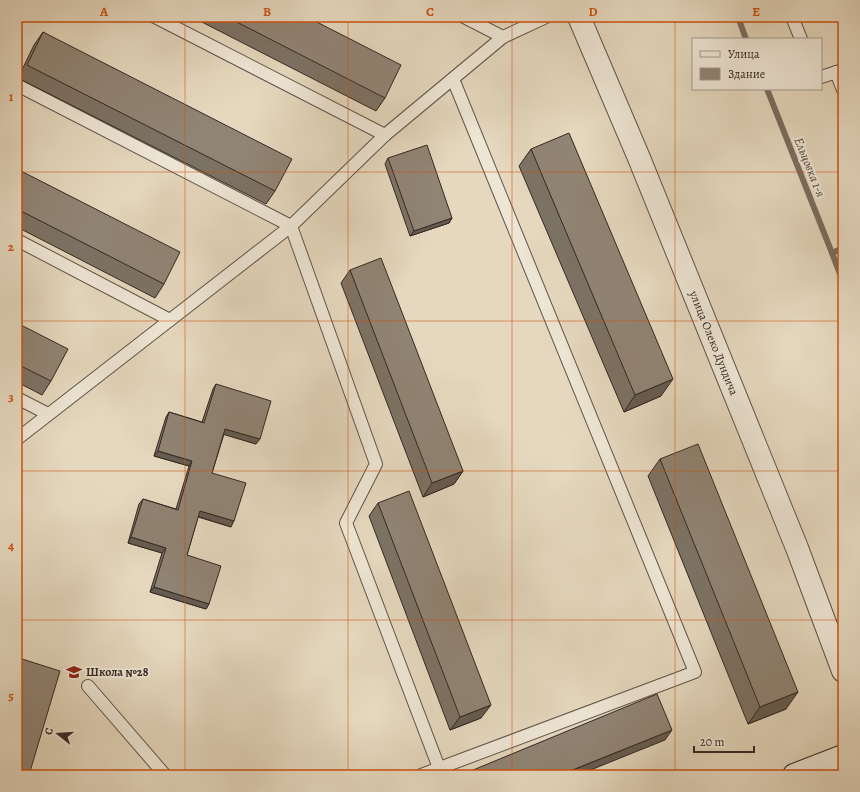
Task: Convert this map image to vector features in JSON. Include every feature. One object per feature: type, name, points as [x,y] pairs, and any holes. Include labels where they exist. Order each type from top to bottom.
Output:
[{"type":"street","name":"улица Олеко Дундича","points":[[579,17],[636,150],[794,540],[843,671]]},
{"type":"street","points":[[794,775],[842,759]]},
{"type":"lane","points":[[155,17],[385,135]]},
{"type":"lane","points":[[464,17],[503,37]]},
{"type":"lane","points":[[17,439],[292,226],[385,135],[503,37],[546,17]]},
{"type":"lane","points":[[792,17],[801,38]]},
{"type":"lane","points":[[822,77],[840,71],[843,90]]},
{"type":"lane","points":[[423,775],[695,672],[453,79]]},
{"type":"lane","points":[[17,84],[292,226],[376,464],[346,523],[439,768]]},
{"type":"lane","points":[[17,240],[170,320]]},
{"type":"lane","points":[[17,398],[48,414]]},
{"type":"lane","points":[[88,686],[165,775]]},
{"type":"building","points":[[227,17],[307,17],[401,65],[385,98]]},
{"type":"building","points":[[43,32],[292,159],[275,191],[27,65]]},
{"type":"building","points":[[569,133],[673,379],[635,395],[531,149]]},
{"type":"building","points":[[427,145],[452,218],[414,231],[388,158]]},
{"type":"building","points":[[17,169],[180,252],[164,284],[17,209]]},
{"type":"building","points":[[381,258],[463,471],[432,483],[350,270]]},
{"type":"building","points":[[17,323],[68,349],[51,381],[17,364]]},
{"type":"building","points":[[216,384],[271,401],[260,439],[225,429],[212,473],[246,483],[234,521],[200,511],[187,555],[221,566],[209,604],[154,587],[166,548],[131,537],[143,499],[178,510],[192,461],[158,451],[169,412],[204,423]]},
{"type":"building","points":[[698,444],[798,692],[760,707],[660,459]]},
{"type":"building","points":[[409,491],[491,705],[460,717],[378,503]]},
{"type":"building","points":[[22,659],[60,671],[29,775],[17,775],[17,676]]},
{"type":"building","points":[[657,694],[672,730],[560,775],[461,775]]},
{"type":"waterway","name":"Ельцовка 1-я","points":[[738,17],[746,38]]},
{"type":"waterway","name":"Ельцовка 1-я","points":[[767,90],[832,253]]},
{"type":"waterway","name":"Ельцовка 1-я","points":[[843,248],[832,253],[843,282]]},
{"type":"tram line","points":[[825,775],[843,768]]},
{"type":"place","name":"Школа №28","points":[[74,672]]}]
